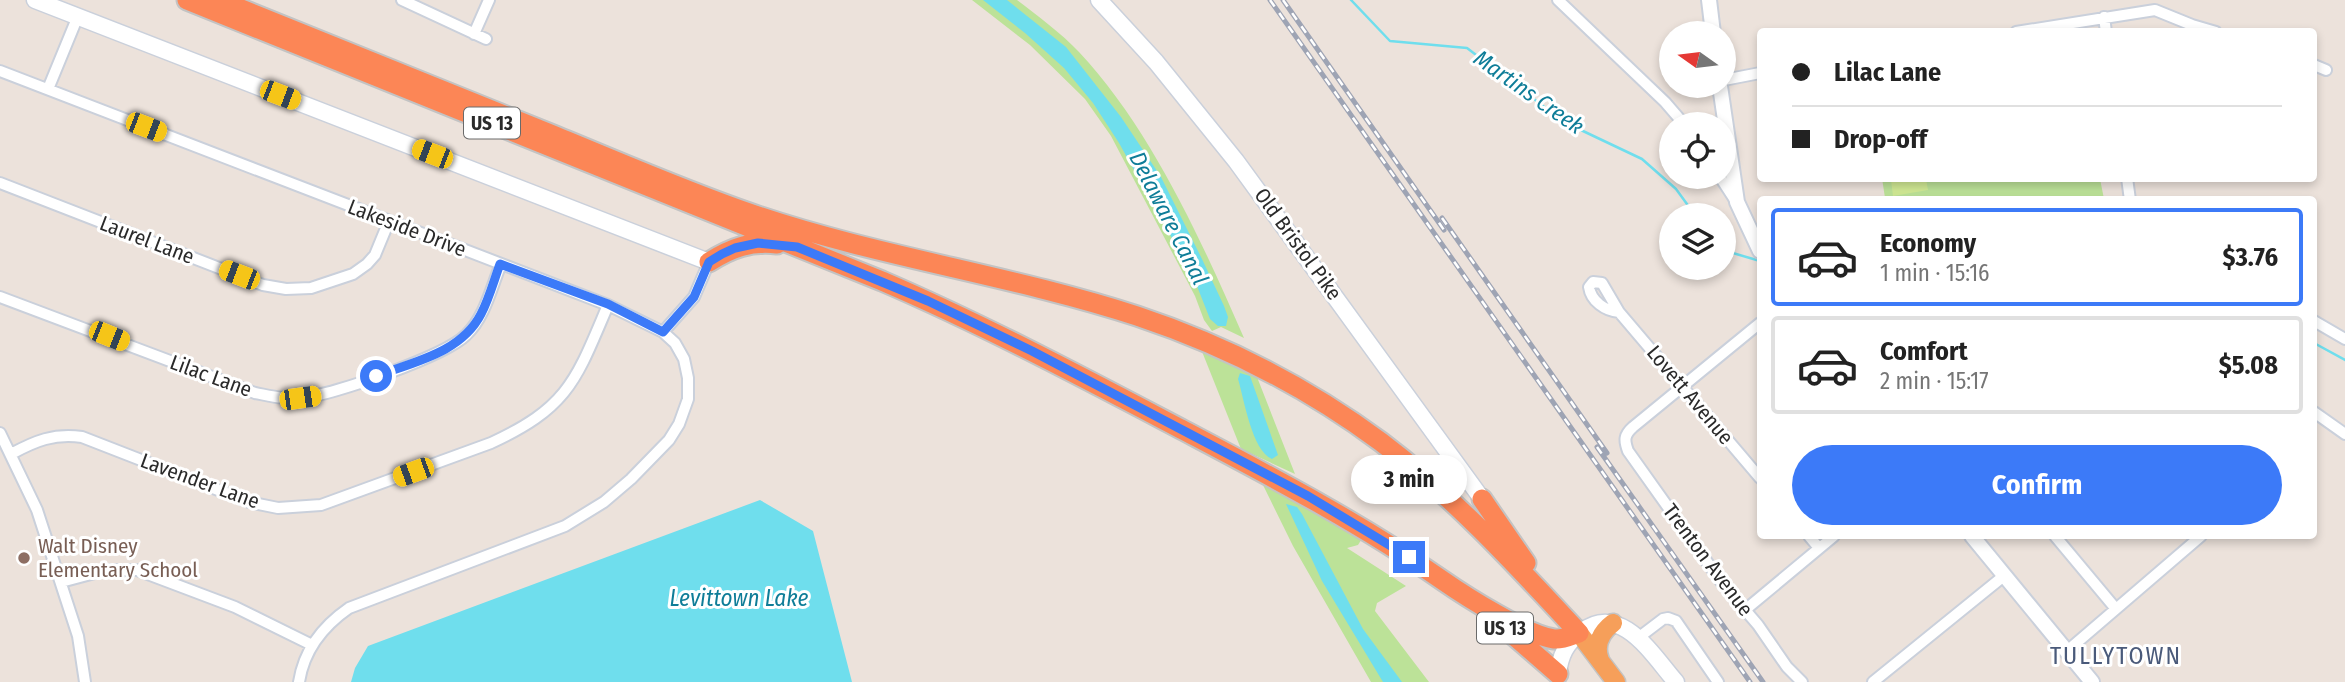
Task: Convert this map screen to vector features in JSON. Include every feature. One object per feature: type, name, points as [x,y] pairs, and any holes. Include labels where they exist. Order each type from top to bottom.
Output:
[{"type":"highway","name":"US 13","points":[[187,0],[923,299],[1032,351],[1335,511],[1449,585],[1563,678]]},
{"type":"highway","name":"US 13","points":[[219,0],[752,214],[850,243],[1109,307],[1170,327],[1223,349],[1302,390],[1383,444],[1430,482],[1476,525],[1579,633],[1616,682]]},
{"type":"highway","points":[[709,262],[735,248],[750,244],[768,243],[797,247]]},
{"type":"highway","points":[[1482,499],[1562,615]]},
{"type":"highway","points":[[1449,585],[1538,635],[1558,639],[1579,633]]},
{"type":"highway","points":[[1602,663],[1598,656],[1599,641],[1605,629],[1613,623]]},
{"type":"main road","points":[[36,0],[709,262]]},
{"type":"main road","name":"Old Bristol Pike","points":[[1099,0],[1156,62],[1222,141],[1482,499]]},
{"type":"main road","points":[[1563,678],[1563,652],[1579,633],[1598,623],[1613,623],[1626,628],[1638,638],[1676,682]]},
{"type":"street","points":[[402,0],[486,39]]},
{"type":"street","points":[[474,34],[489,0]]},
{"type":"street","points":[[1558,0],[1674,112]]},
{"type":"street","points":[[1709,0],[1712,21]]},
{"type":"street","points":[[2039,28],[2155,10],[2202,28]]},
{"type":"street","points":[[48,89],[78,16]]},
{"type":"street","points":[[2104,17],[2105,28]]},
{"type":"street","points":[[2317,66],[2326,70]]},
{"type":"street","name":"Lakeside Drive","points":[[0,71],[608,304],[663,332],[675,343],[684,359],[688,399],[680,424],[669,440],[604,502],[565,526],[349,608],[328,625],[312,645],[305,658],[299,682]]},
{"type":"street","points":[[1736,78],[1757,74]]},
{"type":"street","points":[[1722,98],[1737,202]]},
{"type":"street","name":"Laurel Lane","points":[[0,183],[263,285],[286,289],[311,288],[360,270],[375,255],[389,221]]},
{"type":"street","points":[[1728,189],[1757,245]]},
{"type":"street","points":[[663,332],[694,297],[709,262]]},
{"type":"street","name":"Lilac Lane","points":[[0,297],[10,298],[255,393],[300,398],[332,392],[442,351],[459,341],[482,313],[500,264]]},
{"type":"street","name":"Lavender Lane","points":[[11,454],[49,436],[75,436],[249,502],[285,508],[321,505],[491,443],[534,421],[552,406],[575,379],[608,304]]},
{"type":"street","name":"Lovett Avenue","points":[[1619,312],[1757,474]]},
{"type":"street","points":[[2317,323],[2345,339]]},
{"type":"street","points":[[1682,386],[1757,325]]},
{"type":"street","name":"Trenton Avenue","points":[[1682,386],[1627,433],[1625,441],[1628,451],[1722,583],[1787,667],[1802,682]]},
{"type":"street","points":[[2317,414],[2345,434]]},
{"type":"street","points":[[0,433],[37,510],[78,636],[85,682]]},
{"type":"street","points":[[1812,539],[1819,548]]},
{"type":"street","points":[[1745,610],[1830,539]]},
{"type":"street","points":[[1975,539],[2092,682]]},
{"type":"street","points":[[2058,539],[2116,609]]},
{"type":"street","points":[[2067,651],[2198,539]]},
{"type":"street","points":[[61,582],[106,570],[138,570],[235,607],[312,645]]},
{"type":"street","points":[[1873,682],[2005,575]]},
{"type":"street","points":[[1638,638],[1663,620],[1676,621],[1718,682]]},
{"type":"green space","points":[[972,0],[1017,0],[1072,45],[1105,83],[1130,116],[1173,188],[1244,338],[1221,327],[1212,331],[1204,320],[1195,296],[1111,136],[1085,99],[1030,45]]},
{"type":"green space","points":[[1883,182],[2101,182],[2103,196],[1885,196]]},
{"type":"green space","points":[[1891,182],[1927,182],[1928,190],[1893,196]]},
{"type":"green space","points":[[1201,349],[1257,377],[1295,474],[1241,449]]},
{"type":"green space","points":[[1261,481],[1363,537],[1358,545],[1347,548],[1406,586],[1377,603],[1375,611],[1429,682],[1371,682],[1293,546]]},
{"type":"water","name":"Delaware Canal","points":[[983,0],[1007,0],[1066,47],[1121,117],[1161,177],[1224,306],[1228,317],[1226,326],[1218,326],[1210,319],[1193,276],[1119,143],[1093,103],[1064,68]]},
{"type":"water","points":[[1240,373],[1250,376],[1278,455],[1272,459],[1259,446],[1254,435],[1238,379]]},
{"type":"water","name":"Levittown Lake","points":[[760,500],[813,531],[852,682],[351,682],[355,668],[368,646]]},
{"type":"water","points":[[1286,504],[1297,507],[1302,514],[1363,629],[1402,682],[1383,682],[1322,581]]},
{"type":"waterway","name":"Martins Creek","points":[[1351,0],[1390,41],[1467,48],[1564,122],[1642,159],[1676,189],[1686,203]]},
{"type":"waterway","name":"Martins Creek","points":[[1736,254],[1757,260]]},
{"type":"waterway","name":"Martins Creek","points":[[2317,345],[2345,360]]},
{"type":"railway","points":[[1270,0],[1750,682]]},
{"type":"railway","points":[[1283,0],[1444,230]]},
{"type":"railway","points":[[1442,218],[1607,453]]},
{"type":"railway","points":[[1597,447],[1763,682]]},
{"type":"place","name":"Walt Disney Elementary School","points":[[24,558]]},
{"type":"district","name":"TULLYTOWN","points":[[2116,656]]},
{"type":"route","points":[[376,376],[442,351],[467,334],[482,313],[500,264],[608,304],[663,332],[694,297],[709,262],[735,248],[750,244],[797,247],[928,301],[1032,351],[1308,496],[1409,557]]}]
